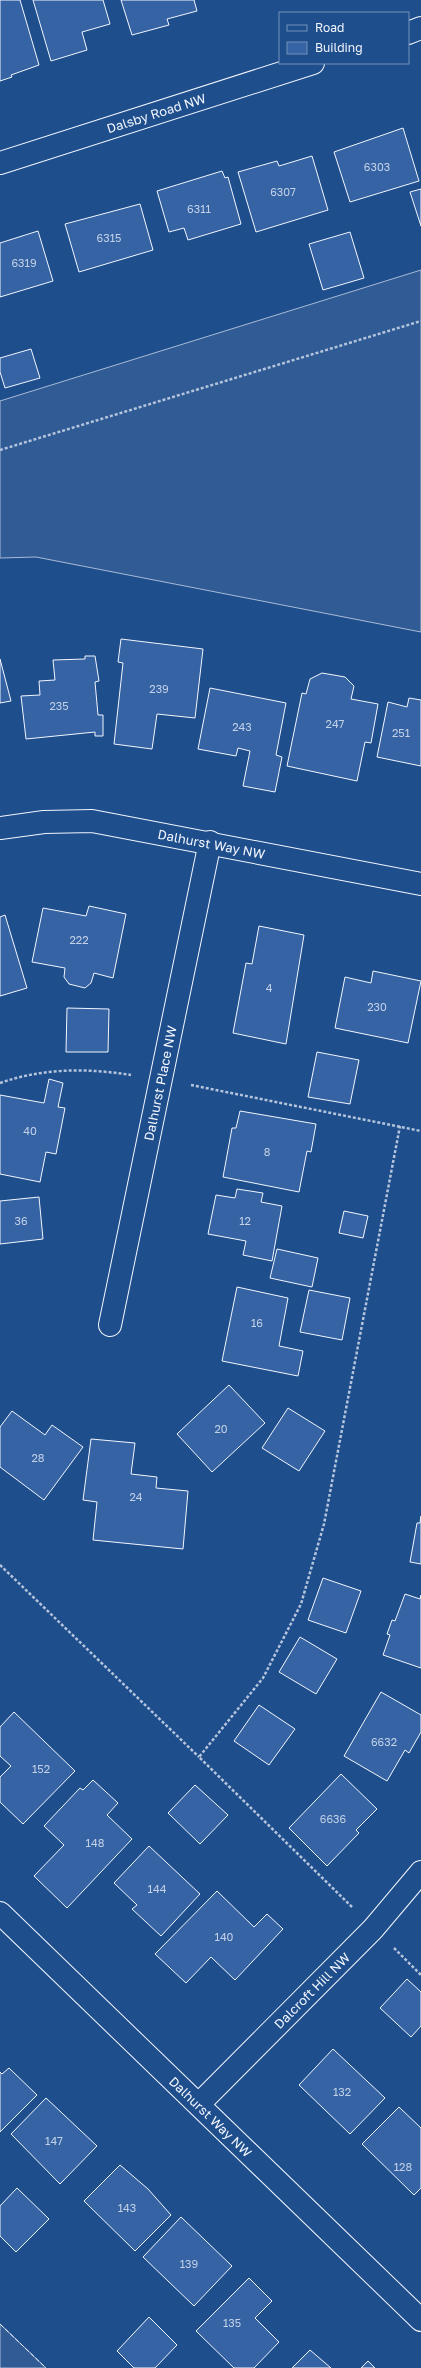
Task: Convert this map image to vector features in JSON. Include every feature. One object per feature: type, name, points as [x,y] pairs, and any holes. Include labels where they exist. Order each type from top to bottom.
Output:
[{"type":"street","points":[[409,33],[421,28]]},
{"type":"street","name":"Dalsby Road NW","points":[[0,163],[310,64]]},
{"type":"street","name":"Dalhurst Way NW","points":[[0,828],[44,822],[92,821],[210,842],[421,884]]},
{"type":"street","name":"Dalhurst Place NW","points":[[110,1324],[210,842]]},
{"type":"street","name":"Dalcroft Hill NW","points":[[199,2104],[373,1928],[421,1872]]},
{"type":"street","name":"Dalhurst Way NW","points":[[0,1913],[421,2320]]},
{"type":"path","points":[[0,450],[421,321]]},
{"type":"path","points":[[0,1083],[19,1076],[70,1069],[96,1069],[135,1075]]},
{"type":"path","points":[[191,1085],[421,1130]]},
{"type":"path","points":[[199,1757],[263,1678],[301,1604],[324,1524],[400,1126]]},
{"type":"path","points":[[0,1566],[199,1757],[421,1975]]},
{"type":"shaded area","points":[[421,270],[421,632],[36,557],[0,558],[0,401]]},
{"type":"shaded area","points":[[0,2324],[46,2368],[0,2368]]},
{"type":"building","points":[[0,0],[20,0],[39,65],[11,75],[12,77],[0,81]]},
{"type":"building","points":[[33,0],[103,0],[110,24],[82,32],[87,50],[51,61]]},
{"type":"building","points":[[121,0],[194,0],[197,11],[167,19],[169,25],[132,35]]},
{"type":"building","points":[[403,128],[419,181],[350,202],[334,152]]},
{"type":"building","points":[[312,156],[328,210],[256,232],[238,172],[277,161],[279,166]]},
{"type":"building","points":[[222,171],[225,178],[228,177],[241,224],[188,240],[184,228],[169,232],[157,191]]},
{"type":"building","points":[[421,189],[421,226],[410,192]]},
{"type":"building","points":[[140,204],[153,250],[79,272],[65,224]]},
{"type":"building","points":[[38,231],[53,281],[0,297],[0,243]]},
{"type":"building","points":[[350,232],[364,278],[323,290],[309,244]]},
{"type":"building","points":[[31,349],[40,378],[5,388],[0,372],[0,358]]},
{"type":"building","points":[[121,639],[203,649],[195,718],[157,714],[152,749],[114,744],[123,663],[118,662]]},
{"type":"building","points":[[85,656],[95,656],[99,681],[95,682],[98,715],[103,715],[103,736],[95,736],[95,732],[26,739],[21,696],[40,695],[39,681],[55,680],[53,660],[85,659]]},
{"type":"building","points":[[0,659],[11,701],[0,703]]},
{"type":"building","points":[[322,673],[345,677],[354,686],[351,699],[378,704],[371,743],[365,742],[357,781],[287,766],[302,693],[306,694],[310,679]]},
{"type":"building","points":[[210,688],[286,703],[276,755],[282,757],[275,792],[243,786],[250,751],[238,748],[236,756],[198,749]]},
{"type":"building","points":[[409,698],[421,700],[421,766],[377,757],[388,702],[407,707]]},
{"type":"building","points":[[89,906],[126,914],[113,978],[94,973],[91,983],[85,988],[69,984],[64,977],[65,968],[32,962],[43,908],[86,916]]},
{"type":"building","points":[[5,915],[27,988],[0,996],[0,917]]},
{"type":"building","points":[[259,926],[304,935],[286,1044],[233,1033],[246,963],[252,964]]},
{"type":"building","points":[[373,971],[421,981],[408,1043],[335,1028],[345,977],[371,983]]},
{"type":"building","points":[[67,1008],[109,1009],[108,1052],[66,1052]]},
{"type":"building","points":[[317,1052],[359,1060],[350,1104],[308,1097]]},
{"type":"building","points":[[49,1079],[63,1083],[58,1107],[65,1108],[56,1154],[46,1152],[40,1182],[0,1174],[0,1095],[44,1103]]},
{"type":"building","points":[[240,1111],[316,1124],[311,1152],[307,1151],[299,1192],[223,1177],[232,1128],[236,1128]]},
{"type":"building","points":[[237,1189],[263,1193],[261,1202],[282,1206],[272,1261],[243,1255],[246,1241],[208,1234],[216,1195],[235,1198]]},
{"type":"building","points":[[39,1197],[43,1239],[0,1244],[0,1201]]},
{"type":"building","points":[[344,1211],[368,1216],[363,1238],[339,1233]]},
{"type":"building","points":[[277,1249],[318,1258],[312,1287],[270,1278]]},
{"type":"building","points":[[237,1287],[288,1298],[279,1346],[303,1351],[298,1376],[222,1361]]},
{"type":"building","points":[[309,1290],[350,1298],[342,1340],[300,1332]]},
{"type":"building","points":[[229,1385],[265,1423],[212,1472],[177,1434]]},
{"type":"building","points":[[288,1408],[325,1431],[299,1471],[262,1448]]},
{"type":"building","points":[[12,1411],[45,1435],[52,1425],[83,1447],[44,1500],[0,1467],[0,1427]]},
{"type":"building","points":[[91,1439],[135,1443],[131,1474],[157,1477],[156,1488],[188,1491],[183,1549],[93,1540],[97,1502],[83,1500]]},
{"type":"building","points":[[421,1516],[421,1564],[410,1562],[417,1523],[420,1523]]},
{"type":"building","points":[[323,1578],[361,1591],[346,1633],[308,1620]]},
{"type":"building","points":[[405,1594],[420,1599],[421,1595],[421,1668],[383,1655],[390,1635],[387,1634],[392,1620],[395,1621]]},
{"type":"building","points":[[300,1637],[337,1659],[316,1694],[279,1672]]},
{"type":"building","points":[[381,1692],[421,1715],[421,1732],[409,1753],[405,1750],[387,1781],[344,1756]]},
{"type":"building","points":[[259,1705],[295,1729],[269,1765],[234,1741]]},
{"type":"building","points":[[14,1712],[75,1771],[23,1824],[0,1802],[0,1777],[11,1766],[0,1756],[0,1727]]},
{"type":"building","points":[[341,1774],[377,1809],[356,1830],[359,1833],[327,1866],[289,1828]]},
{"type":"building","points":[[93,1780],[118,1803],[107,1815],[132,1839],[67,1908],[34,1876],[64,1845],[44,1826],[80,1788],[83,1790]]},
{"type":"building","points":[[195,1785],[228,1815],[200,1844],[168,1813]]},
{"type":"building","points":[[149,1846],[200,1894],[161,1936],[132,1909],[137,1905],[114,1883]]},
{"type":"building","points":[[217,1891],[254,1927],[267,1914],[283,1929],[235,1980],[211,1957],[186,1983],[155,1954]]},
{"type":"building","points":[[407,1979],[421,1992],[421,2026],[411,2037],[380,2008]]},
{"type":"building","points":[[333,2049],[385,2098],[350,2134],[299,2085]]},
{"type":"building","points":[[9,2068],[37,2095],[0,2132],[0,2072],[2,2074]]},
{"type":"building","points":[[46,2098],[97,2146],[60,2184],[11,2134]]},
{"type":"building","points":[[399,2107],[421,2128],[421,2188],[414,2195],[362,2144]]},
{"type":"building","points":[[120,2165],[148,2189],[171,2215],[135,2251],[84,2201]]},
{"type":"building","points":[[17,2188],[49,2219],[16,2252],[0,2236],[0,2206]]},
{"type":"building","points":[[181,2217],[232,2266],[194,2306],[143,2257]]},
{"type":"building","points":[[249,2278],[272,2301],[255,2318],[279,2342],[254,2368],[234,2368],[196,2331]]},
{"type":"building","points":[[149,2317],[177,2345],[155,2368],[134,2368],[117,2351]]},
{"type":"building","points":[[310,2350],[331,2368],[292,2368]]},
{"type":"building","points":[[368,2361],[375,2368],[361,2368]]},
{"type":"fence","points":[[0,2324],[46,2368]]}]
